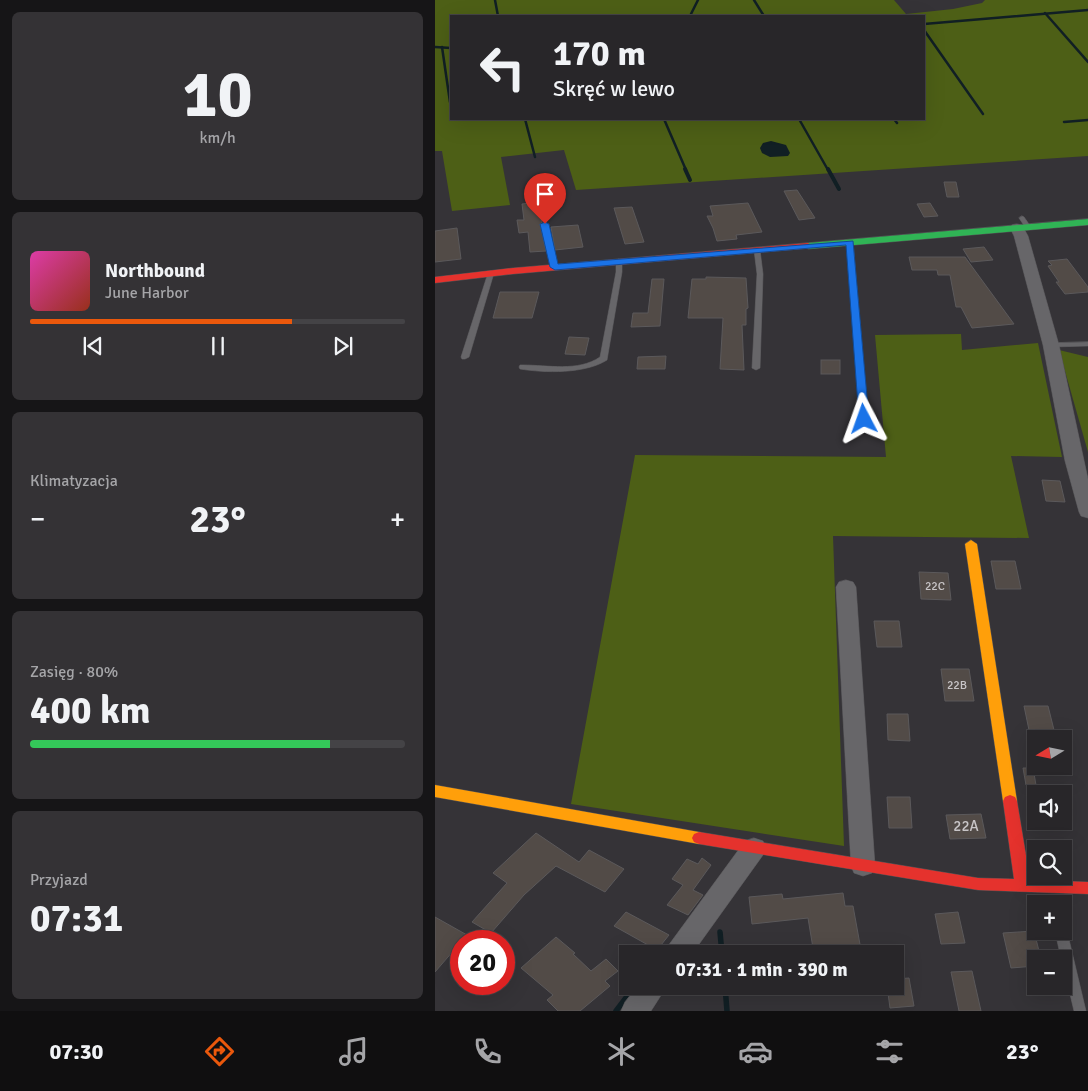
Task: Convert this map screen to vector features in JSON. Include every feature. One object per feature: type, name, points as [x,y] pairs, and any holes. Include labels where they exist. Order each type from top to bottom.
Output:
[{"type":"street","points":[[435,280],[491,273],[850,242],[1022,224],[1088,222]]},
{"type":"street","points":[[1022,224],[1021,236],[1051,345],[1074,461],[1088,512]]},
{"type":"street","points":[[971,544],[1023,886]]},
{"type":"street","points":[[846,587],[863,866]]},
{"type":"street","points":[[435,791],[754,848],[977,884],[1023,886],[1053,891],[1088,888]]},
{"type":"street","points":[[684,945],[754,848]]},
{"type":"street","points":[[635,1011],[647,995]]},
{"type":"lane","points":[[545,224],[555,267]]},
{"type":"lane","points":[[850,242],[864,419]]},
{"type":"lane","points":[[756,368],[760,274],[757,250]]},
{"type":"lane","points":[[523,367],[586,367],[597,364],[604,358],[619,272],[619,261]]},
{"type":"lane","points":[[465,357],[491,273]]},
{"type":"lane","points":[[1051,345],[1088,344]]},
{"type":"lane","points":[[1063,940],[1080,1011]]},
{"type":"green space","points":[[435,0],[894,0],[906,14],[953,9],[982,3],[985,0],[1088,0],[1088,156],[576,190],[564,150],[501,157],[510,205],[452,211],[442,151],[435,151]]},
{"type":"green space","points":[[961,334],[962,350],[1038,343],[1062,457],[1011,456],[1029,538],[833,536],[844,846],[571,804],[635,455],[886,457],[875,335]]},
{"type":"green space","points":[[1059,350],[1088,357],[1088,452]]},
{"type":"shaded area","points":[[771,141],[786,145],[790,153],[788,156],[770,157],[762,153],[760,148],[763,143]]},
{"type":"building","points":[[944,182],[956,182],[959,197],[947,197]]},
{"type":"building","points":[[797,190],[815,218],[799,220],[784,191]]},
{"type":"building","points":[[539,202],[542,222],[540,224],[546,251],[530,252],[528,232],[519,233],[517,220],[524,220],[522,204]]},
{"type":"building","points":[[748,203],[762,232],[736,235],[737,239],[717,241],[707,216],[713,216],[710,206]]},
{"type":"building","points":[[930,203],[938,216],[924,217],[917,204]]},
{"type":"building","points":[[632,207],[644,242],[625,244],[614,208]]},
{"type":"building","points":[[578,225],[583,247],[555,250],[551,227]]},
{"type":"building","points":[[457,228],[461,259],[435,262],[435,231]]},
{"type":"building","points":[[984,247],[993,260],[971,262],[963,249]]},
{"type":"building","points":[[909,257],[965,257],[1014,324],[972,328],[961,307],[956,307],[950,275],[938,275],[937,270],[912,270]]},
{"type":"building","points":[[1067,259],[1088,287],[1088,292],[1065,294],[1056,282],[1059,282],[1048,266],[1052,265],[1048,261]]},
{"type":"building","points":[[706,277],[746,278],[748,308],[746,309],[746,325],[742,325],[744,370],[720,369],[723,318],[688,318],[692,279],[706,279]]},
{"type":"building","points":[[652,279],[664,279],[660,326],[631,327],[633,313],[648,313]]},
{"type":"building","points":[[500,292],[539,292],[532,318],[493,318]]},
{"type":"building","points":[[569,337],[589,338],[585,355],[565,354]]},
{"type":"building","points":[[666,356],[665,369],[637,369],[638,357]]},
{"type":"building","points":[[821,360],[840,360],[840,374],[821,374]]},
{"type":"building","points":[[1042,480],[1060,481],[1065,502],[1046,501]]},
{"type":"building","points":[[991,561],[1015,561],[1021,589],[996,589]]},
{"type":"building","points":[[919,572],[948,573],[951,600],[921,599]]},
{"type":"building","points":[[874,621],[899,621],[902,647],[877,647]]},
{"type":"building","points":[[941,669],[969,669],[974,701],[945,701]]},
{"type":"building","points":[[1024,706],[1048,706],[1054,730],[1029,730]]},
{"type":"building","points":[[887,714],[908,714],[910,741],[888,740]]},
{"type":"building","points":[[1023,768],[1027,768],[1027,775],[1034,775],[1036,785],[1026,785]]},
{"type":"building","points":[[887,797],[910,797],[912,828],[889,828]]},
{"type":"building","points":[[981,814],[986,838],[950,839],[946,815]]},
{"type":"building","points":[[536,833],[579,862],[589,850],[624,869],[605,892],[556,866],[524,895],[494,930],[486,930],[472,922],[507,883],[493,873]]},
{"type":"building","points":[[702,858],[711,865],[693,890],[703,895],[688,915],[667,905],[683,885],[672,879],[687,859],[698,864]]},
{"type":"building","points":[[843,893],[845,906],[853,906],[860,945],[812,945],[808,918],[752,924],[749,897],[782,894],[783,899]]},
{"type":"building","points":[[626,912],[669,935],[661,945],[648,945],[614,926]]},
{"type":"building","points":[[958,912],[965,943],[941,944],[935,914]]},
{"type":"building","points":[[435,917],[458,930],[450,930],[450,955],[435,972]]},
{"type":"building","points":[[1027,931],[1027,940],[1036,940],[1039,950],[1027,950],[1027,967],[1011,968],[1003,933]]},
{"type":"building","points":[[556,937],[575,953],[573,954],[591,971],[606,959],[618,971],[605,981],[610,986],[580,1011],[558,1011],[547,1000],[553,995],[521,968]]},
{"type":"building","points":[[972,971],[981,1011],[959,1011],[951,972]]},
{"type":"building","points":[[904,978],[909,978],[914,1006],[890,1008],[888,995],[904,995]]},
{"type":"waterway","points":[[495,0],[498,15]]},
{"type":"waterway","points":[[690,15],[698,0]]},
{"type":"waterway","points":[[754,0],[763,15]]},
{"type":"waterway","points":[[1046,14],[1088,10]]},
{"type":"waterway","points":[[925,24],[1046,14]]},
{"type":"waterway","points":[[1046,14],[1088,62]]},
{"type":"waterway","points":[[925,31],[983,114]]},
{"type":"waterway","points":[[435,47],[442,47]]},
{"type":"waterway","points":[[442,47],[450,48]]},
{"type":"waterway","points":[[442,47],[450,102]]},
{"type":"waterway","points":[[525,120],[535,157]]},
{"type":"waterway","points":[[664,120],[686,170]]},
{"type":"waterway","points":[[800,120],[828,170]]},
{"type":"waterway","points":[[1064,122],[1088,120]]},
{"type":"waterway","points":[[685,169],[690,180]]},
{"type":"waterway","points":[[828,169],[839,189]]},
{"type":"waterway","points":[[720,932],[721,945]]},
{"type":"waterway","points":[[616,1011],[628,995]]},
{"type":"waterway","points":[[726,995],[727,1011]]},
{"type":"traffic: fast","points":[[808,246],[1088,222]]},
{"type":"traffic: slow","points":[[971,544],[1010,801]]},
{"type":"traffic: slow","points":[[435,791],[699,838]]},
{"type":"traffic: jam","points":[[435,280],[513,271],[808,246]]},
{"type":"traffic: jam","points":[[1010,801],[1023,886]]},
{"type":"traffic: jam","points":[[699,838],[978,884],[1088,888]]},
{"type":"route","points":[[545,224],[555,267],[850,242],[864,419]]}]
